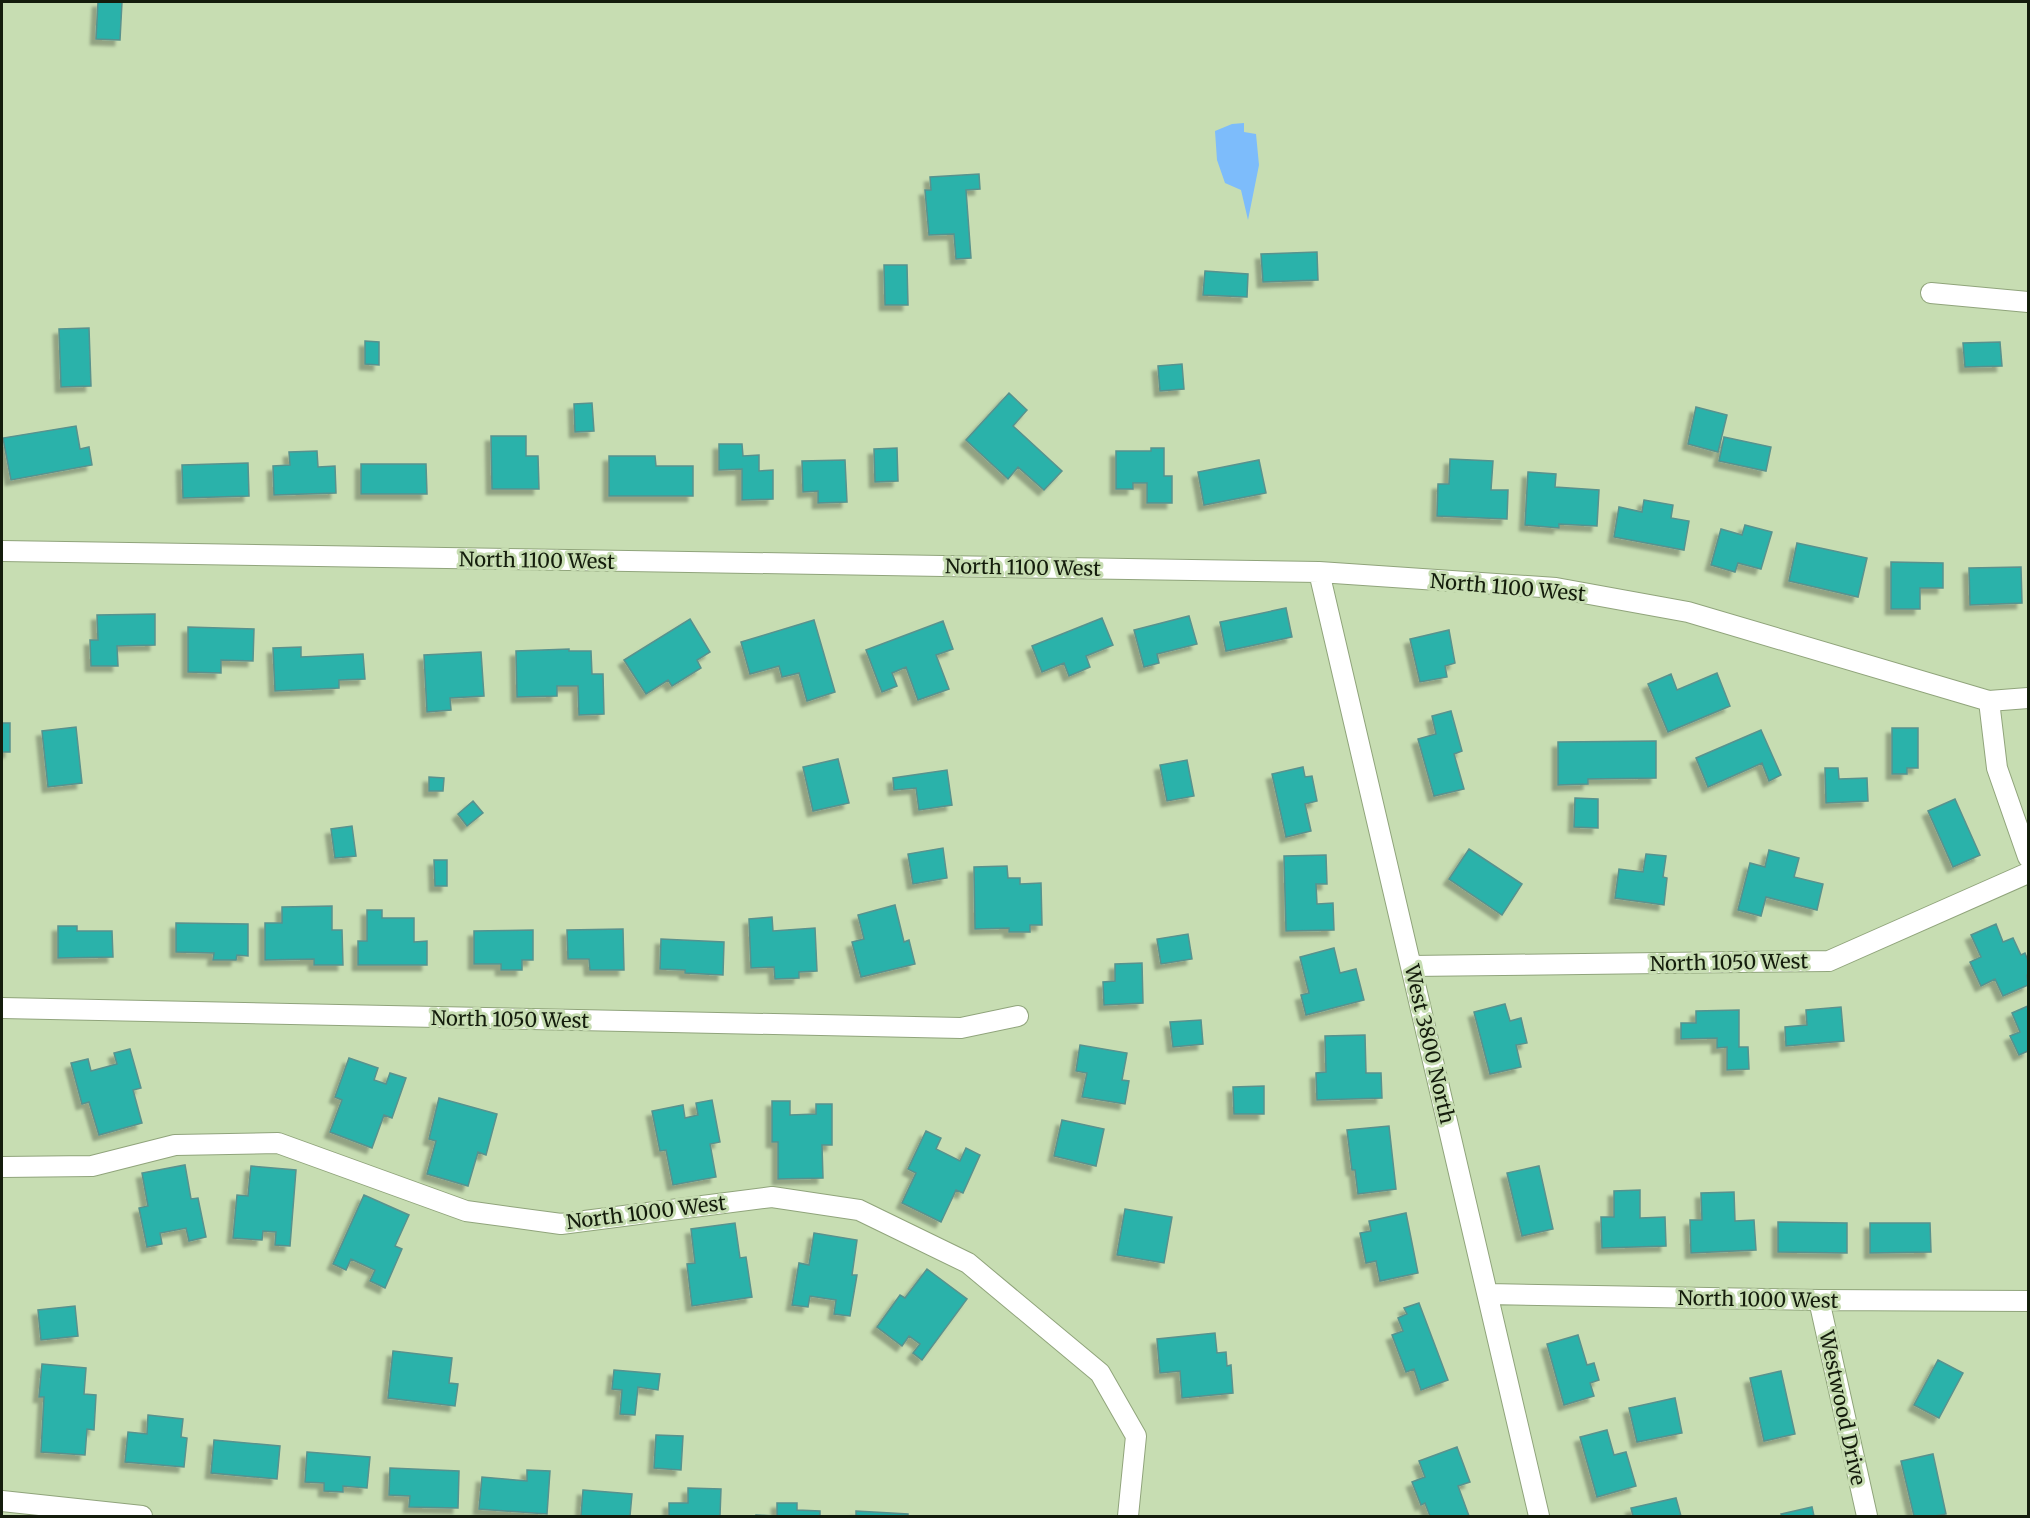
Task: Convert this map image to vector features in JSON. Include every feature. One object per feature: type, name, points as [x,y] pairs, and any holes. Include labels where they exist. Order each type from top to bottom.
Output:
[{"type":"street","points":[[1931,293],[2028,302]]},
{"type":"street","name":"North 1100 West","points":[[2,551],[1319,572],[1556,588],[1688,612],[1989,701],[2028,698]]},
{"type":"street","name":"West 3800 North","points":[[1319,572],[1539,1516]]},
{"type":"street","points":[[1989,701],[1997,768],[2028,857]]},
{"type":"street","name":"North 1050 West","points":[[1412,966],[1829,961],[2028,873]]},
{"type":"street","name":"North 1050 West","points":[[2,1008],[961,1028],[1018,1016]]},
{"type":"street","name":"North 1000 West","points":[[2,1167],[92,1166],[175,1145],[278,1143],[466,1211],[561,1224],[772,1197],[859,1210],[968,1263],[1100,1373],[1136,1436],[1128,1516]]},
{"type":"street","name":"North 1000 West","points":[[1488,1294],[2028,1301]]},
{"type":"street","name":"Westwood Drive","points":[[1819,1300],[1867,1516]]},
{"type":"street","points":[[2,1500],[142,1516]]},
{"type":"water","points":[[1244,123],[1244,132],[1256,134],[1259,165],[1248,220],[1241,190],[1225,183],[1217,160],[1215,131],[1232,124]]},
{"type":"building","points":[[98,2],[122,2],[120,40],[96,39]]},
{"type":"building","points":[[979,174],[980,189],[966,190],[971,258],[956,259],[954,234],[929,235],[925,190],[931,190],[930,177]]},
{"type":"building","points":[[1317,252],[1318,280],[1263,282],[1261,254]]},
{"type":"building","points":[[884,265],[907,265],[908,305],[885,305]]},
{"type":"building","points":[[1205,271],[1248,274],[1247,297],[1203,295]]},
{"type":"building","points":[[89,328],[91,386],[61,387],[59,329]]},
{"type":"building","points":[[365,341],[379,342],[379,365],[365,364]]},
{"type":"building","points":[[2000,342],[2002,366],[1965,367],[1963,343]]},
{"type":"building","points":[[1182,364],[1184,389],[1160,391],[1158,366]]},
{"type":"building","points":[[1009,393],[1027,410],[1013,426],[1062,471],[1044,490],[1018,467],[1008,479],[966,440]]},
{"type":"building","points":[[592,403],[594,431],[575,432],[574,404]]},
{"type":"building","points":[[1696,407],[1727,415],[1718,452],[1688,444]]},
{"type":"building","points":[[76,426],[80,449],[89,447],[92,465],[11,480],[3,438]]},
{"type":"building","points":[[491,436],[526,436],[526,456],[538,456],[539,489],[492,489]]},
{"type":"building","points":[[1724,437],[1771,447],[1766,471],[1719,461]]},
{"type":"building","points":[[719,444],[742,444],[743,456],[759,455],[759,471],[773,470],[773,499],[742,500],[742,469],[719,470]]},
{"type":"building","points":[[897,448],[898,481],[875,482],[874,449]]},
{"type":"building","points":[[1151,448],[1164,448],[1164,476],[1172,476],[1172,503],[1147,503],[1147,483],[1133,483],[1133,489],[1116,489],[1116,451],[1151,451]]},
{"type":"building","points":[[317,451],[318,467],[335,466],[336,493],[274,495],[273,466],[290,465],[289,452]]},
{"type":"building","points":[[609,456],[655,456],[656,466],[693,466],[693,496],[609,496]]},
{"type":"building","points":[[1450,459],[1493,461],[1491,490],[1508,490],[1507,519],[1437,516],[1438,484],[1449,484]]},
{"type":"building","points":[[845,460],[847,502],[818,503],[818,491],[803,492],[802,461]]},
{"type":"building","points":[[1259,460],[1266,493],[1204,505],[1198,472]]},
{"type":"building","points":[[248,463],[249,496],[183,498],[182,465]]},
{"type":"building","points":[[361,464],[426,464],[427,494],[361,494]]},
{"type":"building","points":[[1528,472],[1556,474],[1555,487],[1599,490],[1597,526],[1559,524],[1559,528],[1525,525]]},
{"type":"building","points":[[1644,500],[1673,505],[1671,518],[1689,521],[1684,550],[1614,537],[1619,507],[1642,512]]},
{"type":"building","points":[[1745,525],[1772,532],[1761,569],[1738,563],[1735,572],[1711,565],[1721,529],[1742,535]]},
{"type":"building","points":[[1797,543],[1867,558],[1858,597],[1789,581]]},
{"type":"building","points":[[1891,562],[1943,563],[1943,588],[1920,588],[1920,609],[1891,609]]},
{"type":"building","points":[[2021,567],[2022,603],[1970,605],[1969,568]]},
{"type":"building","points":[[1286,608],[1292,637],[1226,651],[1220,622]]},
{"type":"building","points":[[155,614],[155,645],[117,646],[118,666],[91,666],[90,640],[98,640],[97,615]]},
{"type":"building","points":[[1189,616],[1197,644],[1157,654],[1159,663],[1144,667],[1134,630]]},
{"type":"building","points":[[1102,618],[1113,645],[1086,656],[1090,667],[1069,676],[1064,663],[1042,672],[1032,646]]},
{"type":"building","points":[[690,619],[710,652],[697,660],[701,668],[672,686],[668,680],[646,694],[624,660]]},
{"type":"building","points":[[814,620],[835,692],[807,701],[799,673],[782,677],[779,666],[750,674],[741,642]]},
{"type":"building","points":[[943,621],[953,649],[936,655],[949,689],[918,700],[906,667],[892,673],[897,686],[882,692],[866,650]]},
{"type":"building","points":[[188,627],[254,629],[253,661],[221,660],[221,673],[188,672]]},
{"type":"building","points":[[1449,630],[1455,663],[1445,666],[1447,677],[1420,682],[1410,639]]},
{"type":"building","points":[[301,647],[301,657],[363,654],[365,679],[339,680],[339,688],[275,691],[273,648]]},
{"type":"building","points":[[569,649],[569,651],[591,651],[592,674],[603,674],[604,714],[579,715],[578,686],[557,686],[557,696],[517,697],[516,651]]},
{"type":"building","points":[[481,652],[484,696],[450,698],[451,710],[427,712],[424,655]]},
{"type":"building","points":[[1717,673],[1730,706],[1668,732],[1648,684],[1671,674],[1677,690]]},
{"type":"building","points":[[1451,711],[1462,751],[1454,754],[1464,789],[1434,796],[1418,739],[1436,734],[1432,716]]},
{"type":"building","points":[[2,723],[10,723],[10,752],[2,752]]},
{"type":"building","points":[[76,727],[82,783],[48,787],[42,731]]},
{"type":"building","points":[[1892,728],[1918,728],[1918,768],[1907,768],[1907,774],[1892,774]]},
{"type":"building","points":[[1761,730],[1781,775],[1769,781],[1762,763],[1708,787],[1696,758]]},
{"type":"building","points":[[1656,741],[1656,778],[1588,779],[1588,784],[1558,785],[1558,742]]},
{"type":"building","points":[[838,759],[849,803],[813,811],[803,767]]},
{"type":"building","points":[[1187,760],[1194,796],[1167,801],[1160,765]]},
{"type":"building","points":[[1303,767],[1305,777],[1312,776],[1317,801],[1305,804],[1311,831],[1286,837],[1272,774]]},
{"type":"building","points":[[1825,768],[1838,768],[1839,779],[1867,778],[1868,801],[1826,803]]},
{"type":"building","points":[[947,770],[952,805],[919,810],[916,788],[894,790],[893,778]]},
{"type":"building","points":[[429,777],[444,778],[443,791],[429,791]]},
{"type":"building","points":[[1575,798],[1598,799],[1598,828],[1574,827]]},
{"type":"building","points":[[1955,799],[1980,855],[1953,867],[1928,811]]},
{"type":"building","points":[[473,801],[483,813],[467,826],[458,814]]},
{"type":"building","points":[[352,826],[356,856],[335,858],[331,829]]},
{"type":"building","points":[[943,848],[947,878],[913,884],[908,854]]},
{"type":"building","points":[[1469,849],[1522,884],[1502,915],[1449,879]]},
{"type":"building","points":[[1769,850],[1799,858],[1794,877],[1823,884],[1817,910],[1766,897],[1761,916],[1738,910],[1750,863],[1765,867]]},
{"type":"building","points":[[1646,854],[1666,856],[1663,877],[1667,878],[1664,905],[1615,898],[1619,869],[1643,872]]},
{"type":"building","points":[[1326,855],[1327,884],[1316,884],[1317,904],[1333,903],[1334,930],[1286,931],[1284,856]]},
{"type":"building","points":[[434,860],[447,860],[447,886],[435,886]]},
{"type":"building","points":[[1007,866],[1008,878],[1020,878],[1020,884],[1041,883],[1042,925],[1030,925],[1030,932],[1009,932],[1009,928],[975,929],[974,867]]},
{"type":"building","points":[[895,905],[904,942],[909,940],[915,964],[861,977],[852,942],[864,939],[858,915]]},
{"type":"building","points":[[332,906],[332,930],[342,930],[343,965],[314,965],[314,959],[265,960],[265,923],[282,923],[282,907]]},
{"type":"building","points":[[367,910],[382,910],[382,918],[414,918],[414,942],[427,941],[427,965],[358,965],[358,941],[367,941]]},
{"type":"building","points":[[772,917],[773,931],[815,928],[817,971],[799,972],[799,978],[775,979],[774,967],[751,968],[749,919]]},
{"type":"building","points":[[176,923],[248,924],[248,956],[237,955],[236,960],[213,960],[214,953],[176,952]]},
{"type":"building","points":[[1996,924],[2003,942],[2013,938],[2021,955],[2025,953],[2028,961],[2028,985],[2003,996],[1995,979],[1981,986],[1970,962],[1981,957],[1971,935]]},
{"type":"building","points":[[58,926],[77,926],[77,931],[112,931],[113,957],[58,958]]},
{"type":"building","points":[[623,929],[624,970],[590,970],[589,959],[568,959],[567,930]]},
{"type":"building","points":[[533,930],[533,960],[522,960],[522,970],[501,970],[501,964],[474,964],[474,931]]},
{"type":"building","points":[[1188,934],[1192,959],[1161,964],[1157,939]]},
{"type":"building","points":[[661,939],[724,942],[723,975],[660,969]]},
{"type":"building","points":[[1334,948],[1340,973],[1356,969],[1364,1000],[1306,1015],[1301,995],[1309,993],[1300,957]]},
{"type":"building","points":[[1142,963],[1143,1003],[1104,1005],[1103,982],[1115,981],[1115,964]]},
{"type":"building","points":[[1505,1004],[1510,1021],[1521,1018],[1527,1043],[1516,1045],[1521,1067],[1490,1074],[1474,1012]]},
{"type":"building","points":[[2028,1006],[2028,1051],[2019,1055],[2010,1036],[2020,1032],[2012,1013]]},
{"type":"building","points":[[1841,1007],[1844,1041],[1786,1046],[1785,1027],[1807,1025],[1806,1010]]},
{"type":"building","points":[[1739,1010],[1739,1047],[1748,1047],[1749,1069],[1727,1070],[1727,1047],[1717,1048],[1717,1038],[1681,1039],[1681,1023],[1696,1023],[1696,1011]]},
{"type":"building","points":[[1201,1020],[1203,1044],[1173,1047],[1170,1022]]},
{"type":"building","points":[[1365,1035],[1366,1073],[1381,1073],[1382,1098],[1317,1100],[1316,1073],[1326,1072],[1325,1036]]},
{"type":"building","points":[[1080,1045],[1127,1053],[1122,1080],[1129,1081],[1125,1104],[1082,1097],[1087,1073],[1076,1071]]},
{"type":"building","points":[[130,1049],[141,1088],[133,1090],[142,1123],[99,1135],[89,1102],[82,1104],[71,1063],[88,1059],[91,1071],[117,1064],[114,1053]]},
{"type":"building","points":[[349,1058],[378,1068],[374,1080],[386,1084],[390,1073],[406,1078],[392,1118],[384,1115],[372,1148],[330,1132],[342,1100],[335,1097]]},
{"type":"building","points":[[1264,1086],[1264,1114],[1234,1114],[1233,1087]]},
{"type":"building","points":[[439,1098],[497,1114],[486,1155],[478,1152],[468,1186],[427,1174],[436,1141],[429,1139]]},
{"type":"building","points":[[712,1100],[720,1142],[710,1144],[716,1177],[673,1185],[666,1150],[660,1151],[652,1111],[683,1105],[685,1118],[698,1115],[696,1103]]},
{"type":"building","points":[[772,1101],[790,1101],[790,1115],[816,1114],[816,1104],[832,1104],[832,1145],[822,1145],[823,1178],[778,1179],[778,1142],[772,1142]]},
{"type":"building","points":[[1062,1120],[1104,1129],[1096,1166],[1054,1156]]},
{"type":"building","points":[[1389,1126],[1396,1189],[1358,1194],[1355,1170],[1352,1170],[1347,1130]]},
{"type":"building","points":[[926,1131],[941,1138],[936,1149],[960,1161],[966,1148],[980,1155],[963,1193],[956,1190],[941,1222],[902,1203],[916,1173],[908,1169]]},
{"type":"building","points":[[185,1165],[191,1199],[198,1198],[206,1237],[189,1241],[186,1228],[160,1233],[162,1244],[147,1247],[139,1208],[148,1206],[142,1173]]},
{"type":"building","points":[[251,1166],[296,1170],[290,1246],[275,1245],[276,1232],[263,1231],[262,1240],[233,1238],[237,1195],[248,1196]]},
{"type":"building","points":[[1539,1166],[1553,1229],[1522,1236],[1507,1173]]},
{"type":"building","points":[[1640,1190],[1640,1218],[1665,1217],[1666,1246],[1602,1248],[1601,1217],[1614,1217],[1614,1191]]},
{"type":"building","points":[[1734,1192],[1735,1221],[1754,1220],[1756,1250],[1691,1253],[1690,1220],[1702,1220],[1701,1193]]},
{"type":"building","points":[[364,1195],[409,1215],[395,1246],[402,1249],[385,1288],[370,1281],[375,1270],[351,1259],[346,1270],[333,1264]]},
{"type":"building","points":[[1125,1209],[1172,1217],[1164,1263],[1117,1255]]},
{"type":"building","points":[[1406,1213],[1418,1273],[1380,1281],[1376,1261],[1366,1263],[1360,1233],[1371,1231],[1369,1221]]},
{"type":"building","points":[[1778,1222],[1847,1223],[1847,1253],[1778,1252]]},
{"type":"building","points":[[735,1223],[740,1258],[746,1257],[752,1297],[692,1306],[687,1264],[695,1263],[691,1229]]},
{"type":"building","points":[[1870,1223],[1930,1223],[1931,1252],[1870,1253]]},
{"type":"building","points":[[814,1233],[857,1240],[852,1275],[857,1275],[850,1316],[834,1314],[836,1300],[810,1296],[808,1307],[792,1305],[799,1263],[809,1265]]},
{"type":"building","points":[[927,1269],[967,1299],[922,1360],[913,1353],[920,1344],[909,1336],[902,1346],[877,1327],[900,1295],[905,1298]]},
{"type":"building","points":[[1419,1303],[1448,1380],[1421,1390],[1414,1369],[1406,1372],[1392,1335],[1403,1331],[1398,1318],[1407,1314],[1404,1308]]},
{"type":"building","points":[[75,1306],[78,1336],[41,1340],[38,1310]]},
{"type":"building","points":[[1215,1333],[1217,1353],[1226,1352],[1227,1366],[1231,1365],[1233,1393],[1182,1398],[1180,1371],[1160,1373],[1157,1339]]},
{"type":"building","points":[[1578,1335],[1587,1365],[1594,1363],[1599,1380],[1590,1383],[1594,1396],[1564,1405],[1547,1344]]},
{"type":"building","points":[[393,1351],[452,1358],[449,1383],[458,1384],[455,1406],[388,1398]]},
{"type":"building","points":[[1938,1360],[1963,1373],[1939,1418],[1914,1405]]},
{"type":"building","points":[[42,1364],[86,1368],[84,1394],[96,1395],[94,1430],[87,1429],[85,1455],[41,1452],[44,1397],[39,1397]]},
{"type":"building","points":[[614,1370],[660,1374],[658,1390],[638,1387],[635,1415],[620,1414],[622,1390],[612,1389]]},
{"type":"building","points":[[1781,1371],[1795,1434],[1764,1441],[1750,1378]]},
{"type":"building","points":[[1675,1398],[1682,1433],[1637,1442],[1629,1408]]},
{"type":"building","points":[[148,1415],[183,1419],[181,1437],[187,1438],[184,1467],[125,1462],[128,1432],[147,1434]]},
{"type":"building","points":[[1607,1430],[1614,1455],[1626,1452],[1636,1486],[1597,1497],[1580,1437]]},
{"type":"building","points":[[656,1435],[683,1436],[681,1470],[654,1468]]},
{"type":"building","points":[[214,1440],[280,1446],[277,1479],[211,1473]]},
{"type":"building","points":[[1457,1447],[1470,1482],[1458,1486],[1469,1516],[1430,1516],[1425,1503],[1421,1505],[1412,1482],[1425,1477],[1419,1461]]},
{"type":"building","points":[[307,1452],[370,1457],[367,1488],[343,1486],[343,1492],[324,1491],[324,1483],[305,1482]]},
{"type":"building","points":[[1933,1454],[1946,1514],[1914,1516],[1901,1461]]},
{"type":"building","points":[[390,1468],[459,1471],[458,1508],[409,1507],[410,1496],[389,1495]]},
{"type":"building","points":[[527,1470],[550,1471],[547,1514],[479,1509],[482,1477],[527,1481]]},
{"type":"building","points":[[688,1488],[721,1489],[720,1516],[669,1516],[669,1503],[688,1503]]},
{"type":"building","points":[[583,1490],[632,1494],[630,1516],[581,1516]]},
{"type":"building","points":[[1676,1498],[1681,1516],[1633,1516],[1631,1508]]},
{"type":"building","points":[[777,1503],[797,1503],[797,1510],[820,1511],[820,1516],[777,1516]]},
{"type":"building","points":[[1812,1507],[1814,1516],[1782,1516],[1781,1514]]},
{"type":"building","points":[[856,1511],[908,1514],[908,1516],[856,1516]]}]
